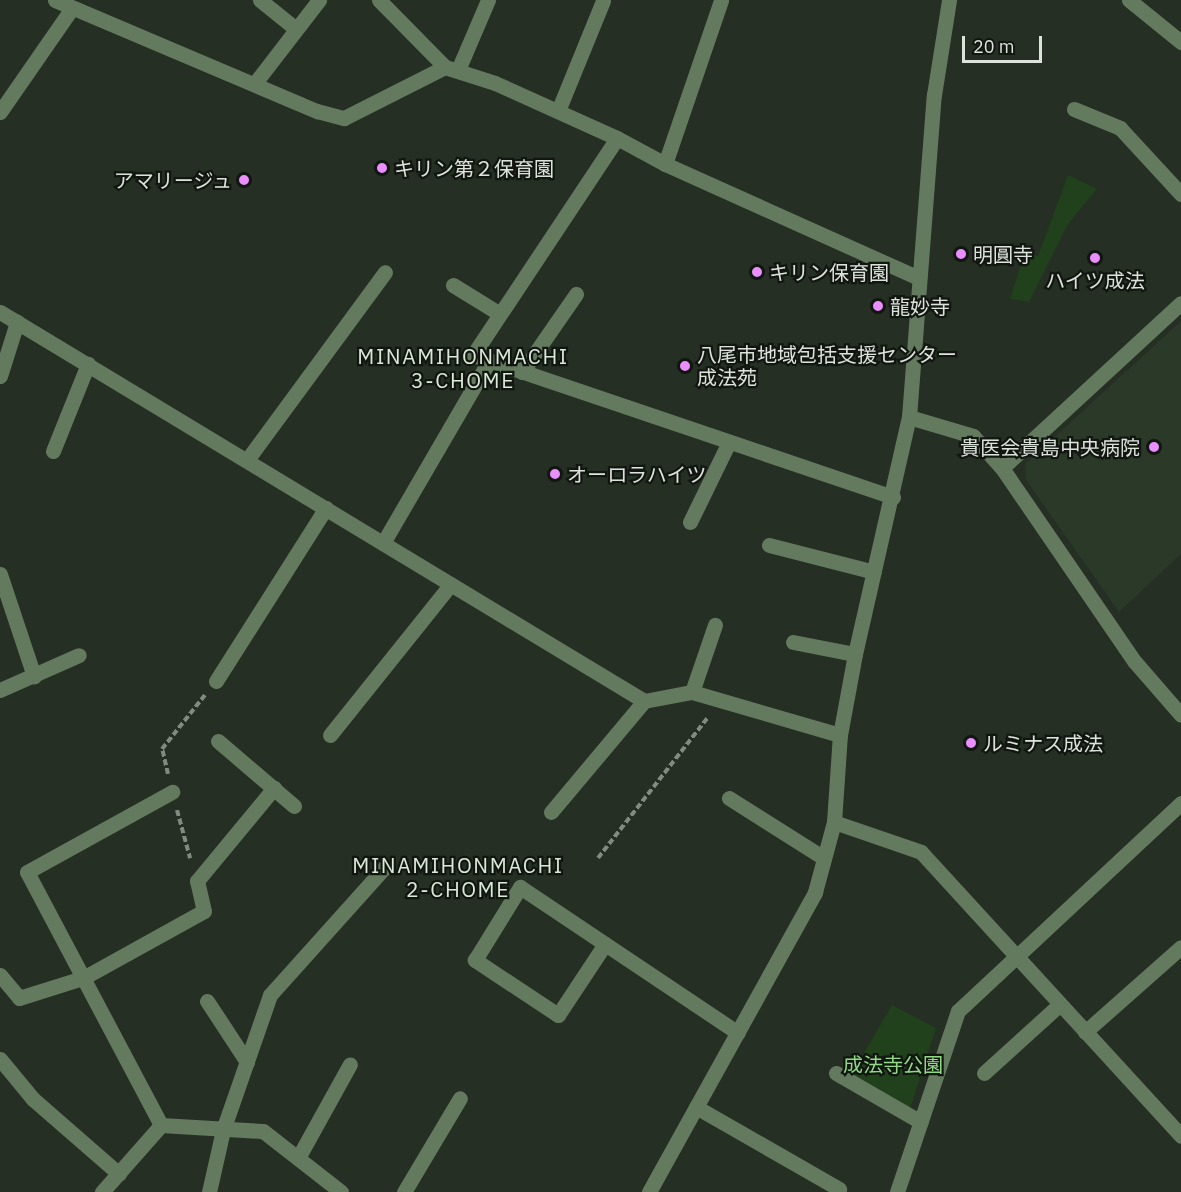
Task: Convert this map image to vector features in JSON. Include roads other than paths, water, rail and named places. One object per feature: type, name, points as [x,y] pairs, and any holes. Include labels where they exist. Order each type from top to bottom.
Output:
[{"type":"street","points":[[56,0],[77,6],[317,111],[344,118],[452,68],[488,0]]},
{"type":"street","points":[[260,0],[296,29]]},
{"type":"street","points":[[255,83],[319,0]]},
{"type":"street","points":[[379,0],[452,68],[558,111],[617,138],[665,164],[919,278]]},
{"type":"street","points":[[665,164],[721,0]]},
{"type":"street","points":[[649,1192],[815,892],[834,822],[840,735],[855,654],[909,417],[934,95],[949,0]]},
{"type":"street","points":[[1129,0],[1179,37]]},
{"type":"street","points":[[558,111],[603,1]]},
{"type":"street","points":[[0,112],[77,6]]},
{"type":"street","points":[[1074,109],[1120,128],[1181,194]]},
{"type":"street","points":[[617,138],[473,355],[892,497]]},
{"type":"street","points":[[247,460],[385,272]]},
{"type":"street","points":[[453,285],[500,314]]},
{"type":"street","points":[[522,372],[576,294]]},
{"type":"street","points":[[1002,468],[1181,303]]},
{"type":"street","points":[[0,312],[644,701]]},
{"type":"street","points":[[0,376],[17,322]]},
{"type":"street","points":[[383,543],[489,361]]},
{"type":"street","points":[[53,451],[88,364]]},
{"type":"street","points":[[909,417],[973,436],[1002,468],[1135,662],[1181,715]]},
{"type":"street","points":[[690,522],[729,442]]},
{"type":"street","points":[[216,681],[326,508]]},
{"type":"street","points":[[769,545],[874,572]]},
{"type":"street","points":[[0,574],[34,676]]},
{"type":"street","points":[[330,735],[451,584]]},
{"type":"street","points":[[692,692],[715,625]]},
{"type":"street","points":[[793,642],[855,654]]},
{"type":"street","points":[[0,690],[80,655]]},
{"type":"street","points":[[551,812],[644,701],[692,692],[840,735]]},
{"type":"street","points":[[218,741],[294,806]]},
{"type":"street","points":[[0,975],[19,998],[83,978],[204,911],[197,881],[274,788]]},
{"type":"street","points":[[161,1125],[27,872],[172,792]]},
{"type":"street","points":[[729,798],[824,858]]},
{"type":"street","points":[[897,1192],[958,1011],[1181,803]]},
{"type":"street","points":[[834,822],[921,852],[1181,1136]]},
{"type":"street","points":[[209,1192],[223,1130],[270,995],[384,868]]},
{"type":"street","points":[[605,944],[558,1015],[475,960],[520,887],[738,1033]]},
{"type":"street","points":[[1084,1032],[1181,947]]},
{"type":"street","points":[[207,1001],[247,1062]]},
{"type":"street","points":[[984,1073],[1059,1005]]},
{"type":"street","points":[[0,1059],[33,1099],[119,1174]]},
{"type":"street","points":[[298,1158],[350,1064]]},
{"type":"street","points":[[836,1073],[921,1122]]},
{"type":"street","points":[[404,1192],[460,1098]]},
{"type":"street","points":[[696,1107],[839,1189]]},
{"type":"street","points":[[161,1125],[263,1131],[341,1192]]},
{"type":"street","points":[[102,1192],[161,1125]]},
{"type":"place","name":"キリン第２保育園","points":[[382,168]]},
{"type":"place","name":"アマリージュ","points":[[244,180]]},
{"type":"place","name":"明圓寺","points":[[961,254]]},
{"type":"place","name":"ハイツ成法","points":[[1095,258]]},
{"type":"place","name":"キリン保育園","points":[[757,272]]},
{"type":"place","name":"龍妙寺","points":[[878,306]]},
{"type":"place","name":"八尾市地域包括支援センター 成法苑","points":[[685,366]]},
{"type":"place","name":"貴医会貴島中央病院","points":[[1154,447]]},
{"type":"place","name":"オーロラハイツ","points":[[555,474]]},
{"type":"place","name":"ルミナス成法","points":[[971,743]]},
{"type":"district","name":"MINAMIHONMACHI 3-CHOME","points":[[463,368]]},
{"type":"district","name":"MINAMIHONMACHI 2-CHOME","points":[[458,877]]},
{"type":"park label","name":"成法寺公園","points":[[893,1064]]}]
